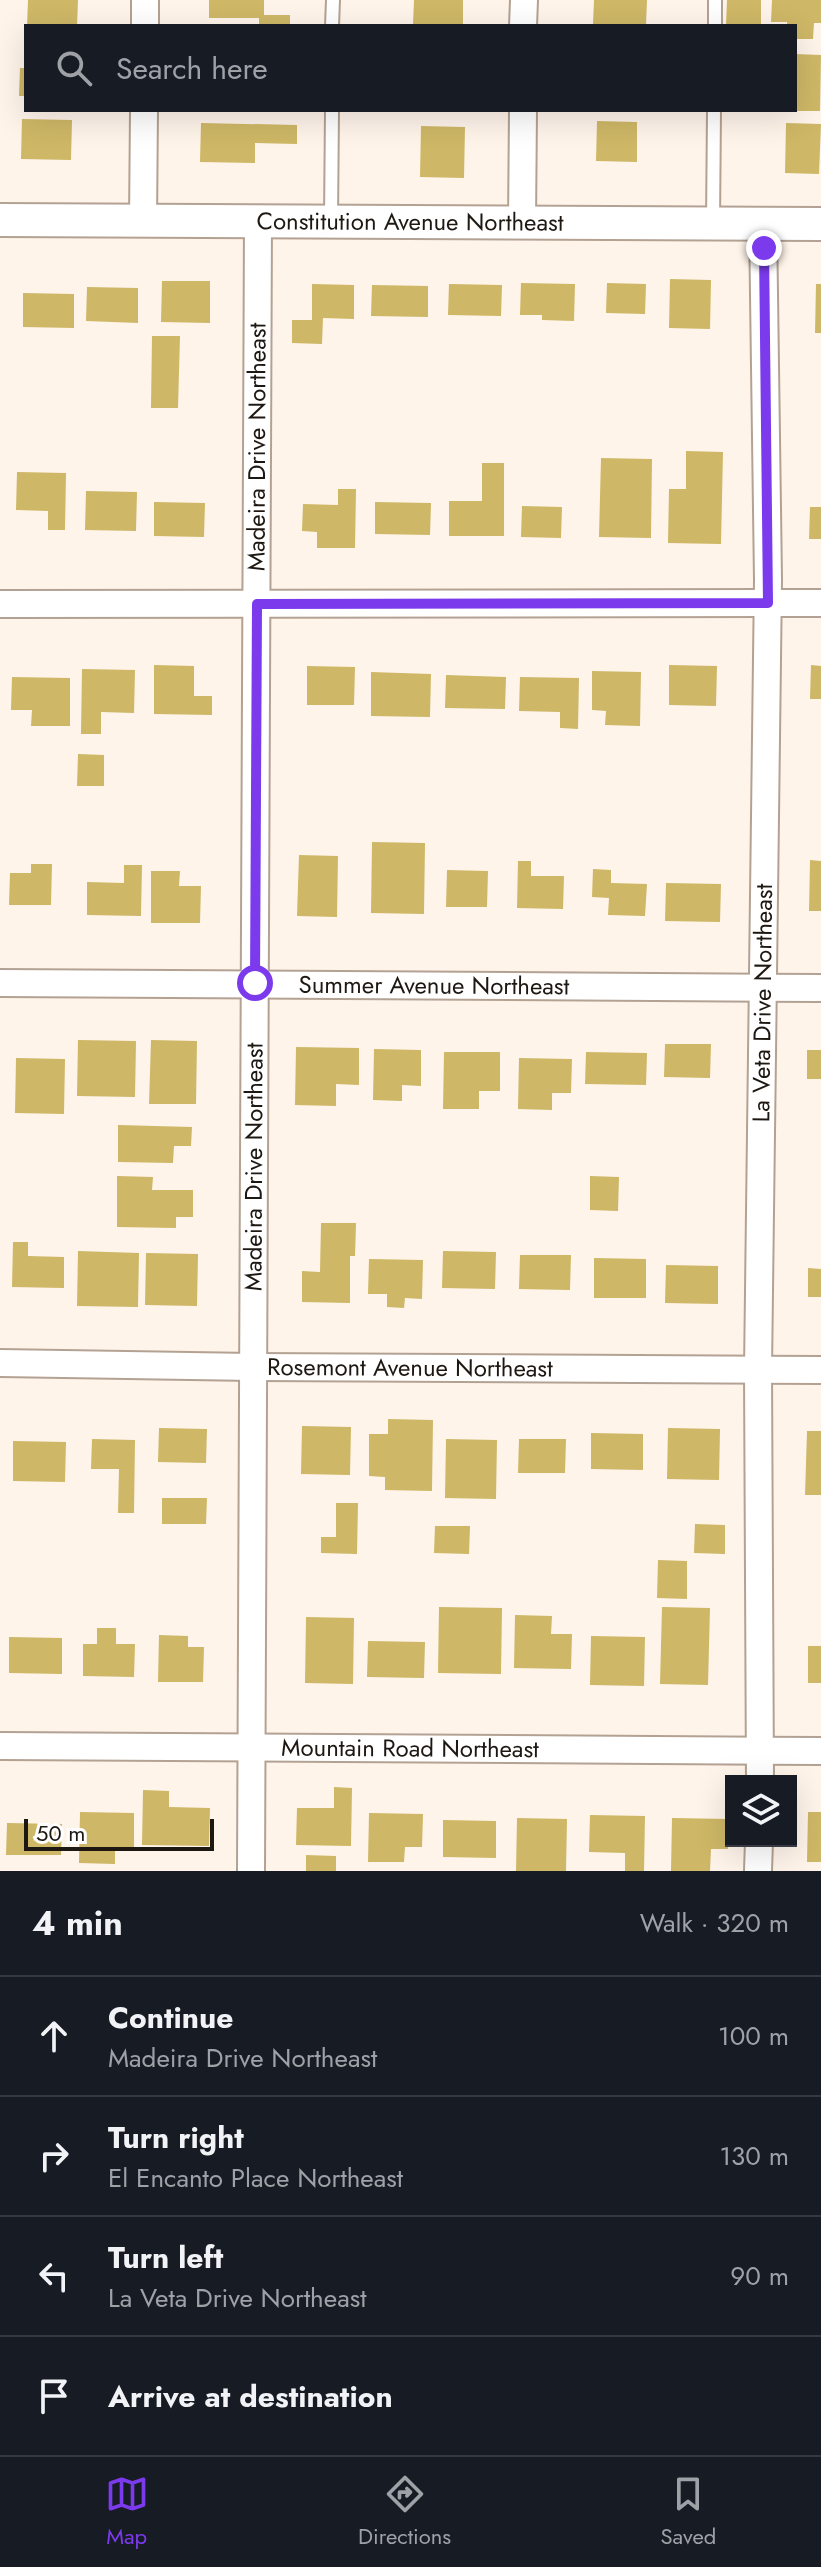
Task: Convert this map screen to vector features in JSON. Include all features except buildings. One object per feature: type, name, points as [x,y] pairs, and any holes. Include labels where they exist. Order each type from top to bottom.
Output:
[{"type":"street","points":[[145,0],[145,24]]},
{"type":"street","points":[[523,24],[524,0]]},
{"type":"street","points":[[143,221],[144,112]]},
{"type":"street","points":[[522,222],[523,112]]},
{"type":"street","name":"Constitution Avenue Northeast","points":[[0,220],[821,224]]},
{"type":"street","name":"Madeira Drive Northeast","points":[[251,1871],[258,221]]},
{"type":"street","name":"La Veta Drive Northeast","points":[[760,1775],[758,1370],[768,603],[763,223]]},
{"type":"street","points":[[0,604],[821,603]]},
{"type":"street","name":"Summer Avenue Northeast","points":[[0,983],[821,988]]},
{"type":"street","name":"Rosemont Avenue Northeast","points":[[0,1363],[821,1370]]},
{"type":"street","name":"Mountain Road Northeast","points":[[0,1746],[821,1751]]},
{"type":"street","points":[[758,1871],[759,1847]]},
{"type":"lane","points":[[332,24],[333,0]]},
{"type":"lane","points":[[715,0],[715,24]]},
{"type":"lane","points":[[331,222],[332,112]]},
{"type":"lane","points":[[713,223],[714,112]]},
{"type":"route","points":[[255,983],[257,604],[768,603],[764,248]]}]
